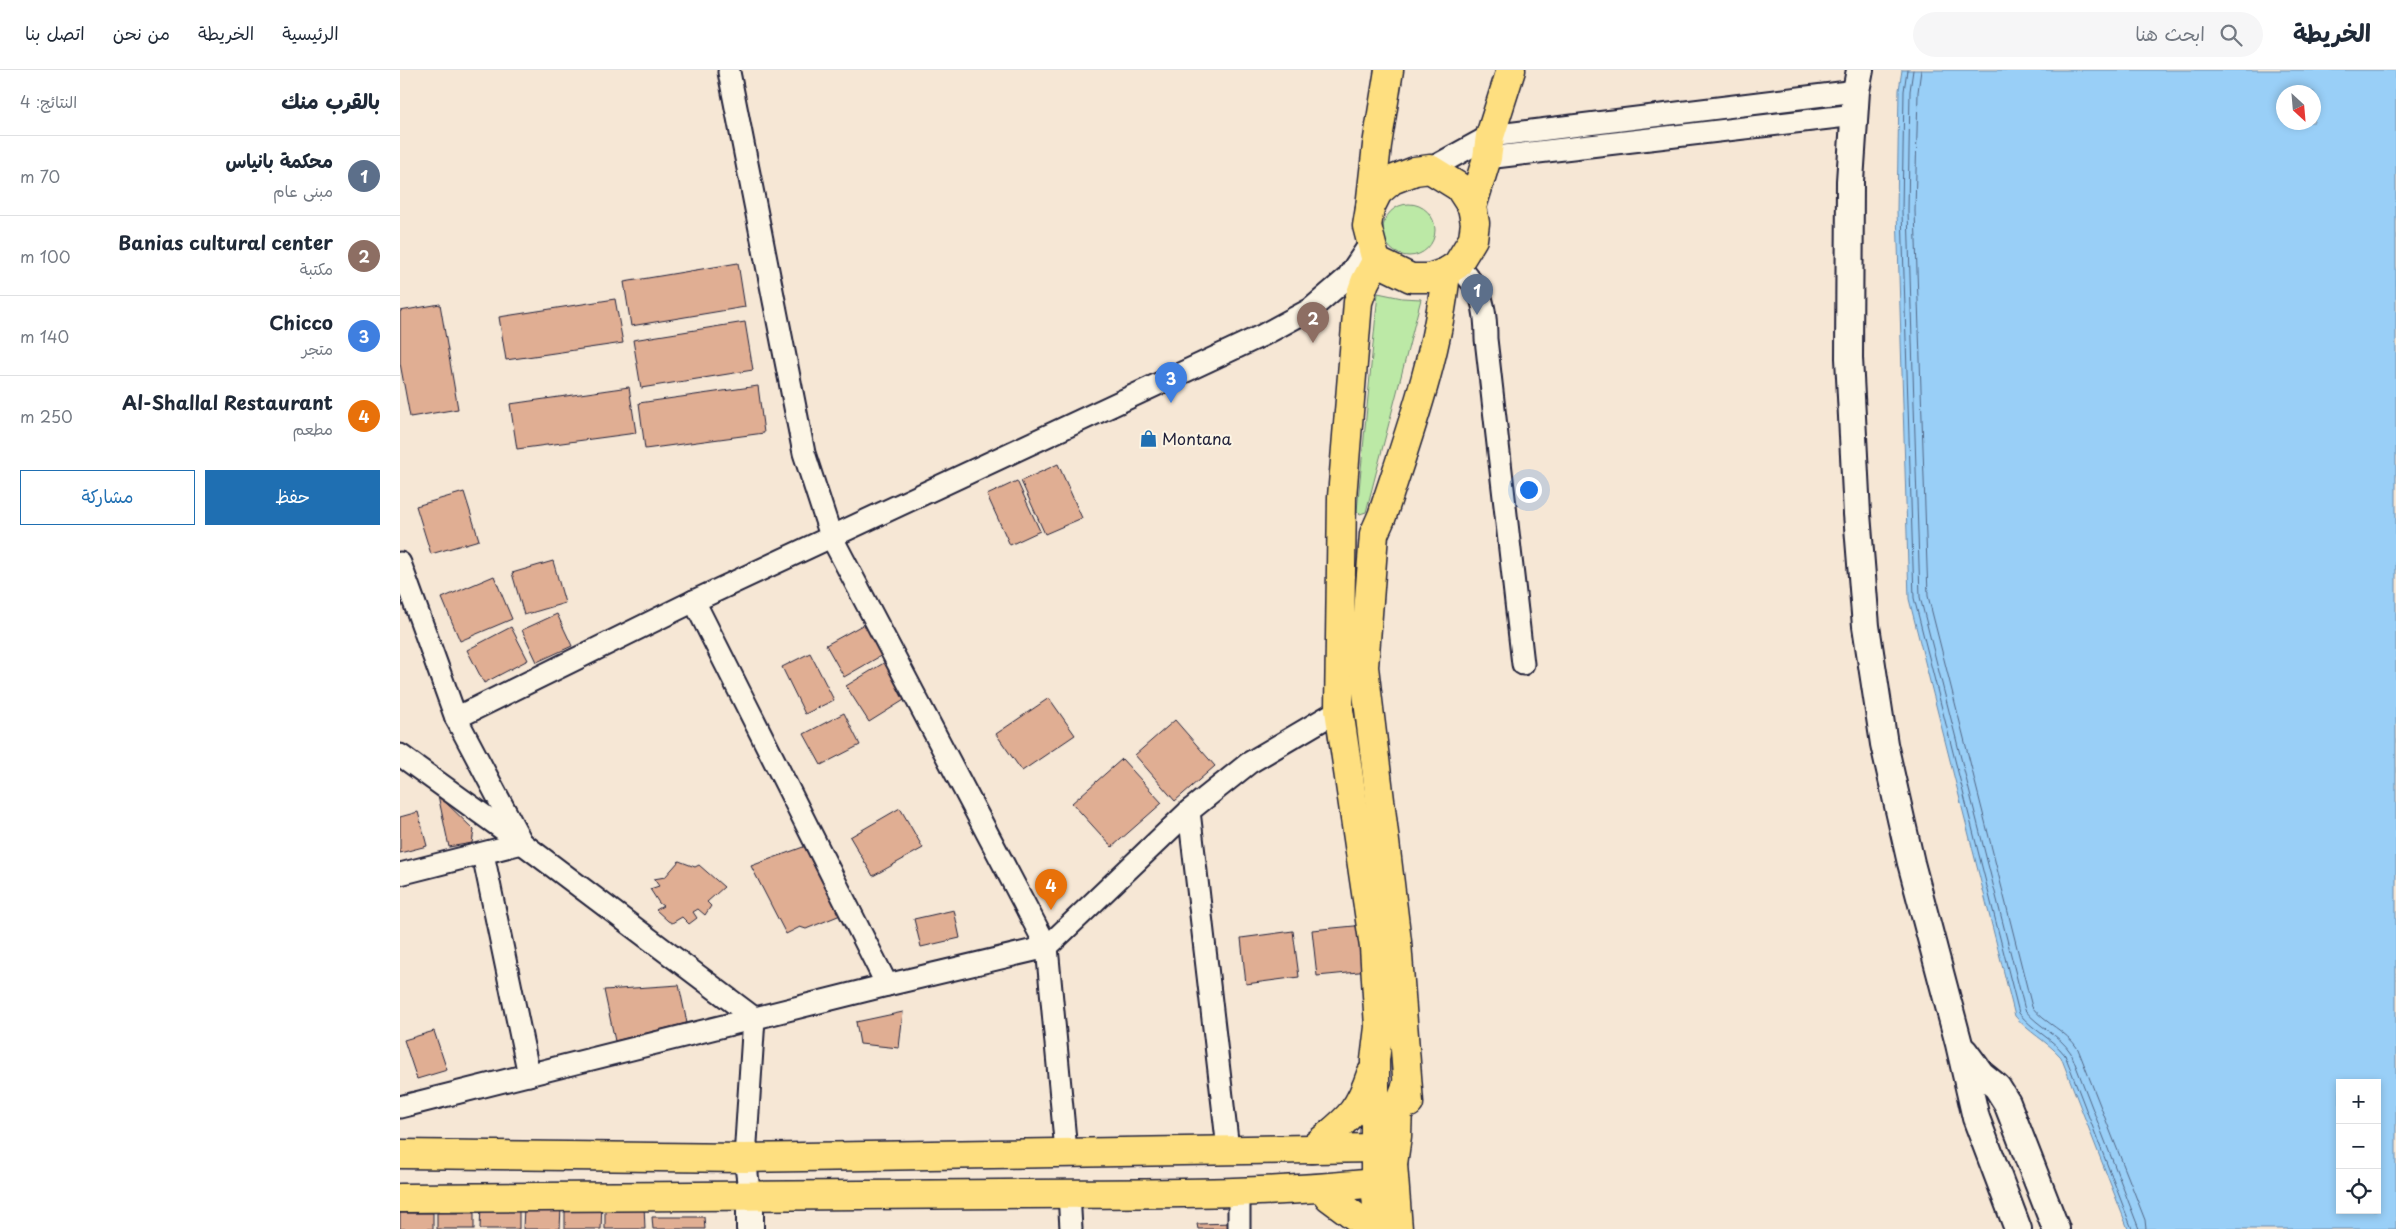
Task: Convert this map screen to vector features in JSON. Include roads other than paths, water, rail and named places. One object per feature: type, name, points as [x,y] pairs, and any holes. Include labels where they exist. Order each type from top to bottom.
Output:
[{"type":"main road","points":[[1379,1229],[1382,1165],[1375,1060],[1379,1026],[1374,947],[1339,710],[1342,497],[1358,302],[1373,253],[1367,226],[1376,145],[1390,70]]},
{"type":"main road","points":[[1472,207],[1512,70]]},
{"type":"main road","points":[[1370,208],[1378,192],[1392,180],[1414,171],[1430,169],[1459,186],[1472,207],[1475,223],[1473,239],[1452,268],[1421,398],[1382,516],[1374,534],[1364,667],[1397,942],[1408,1084],[1411,1185],[1410,1229]]},
{"type":"main road","points":[[1373,253],[1411,278],[1429,278],[1452,268]]},
{"type":"main road","points":[[1342,536],[1374,534]]},
{"type":"main road","points":[[1312,1149],[1345,1123],[1355,1111],[1364,1094],[1375,1060]]},
{"type":"main road","points":[[400,1198],[750,1198],[1323,1189],[1382,1165],[1397,1136],[1398,1107],[1408,1084]]},
{"type":"main road","points":[[400,1154],[745,1158],[1312,1149],[1382,1165]]},
{"type":"main road","points":[[1382,1165],[1398,1229]]},
{"type":"main road","points":[[1323,1189],[1329,1196],[1372,1229]]},
{"type":"street","points":[[731,71],[804,453],[832,536],[1048,947],[1066,1152]]},
{"type":"street","points":[[1430,169],[1488,147],[1857,92],[1850,181],[1849,358],[1857,514],[1866,626],[1886,753],[1911,864],[1959,1044],[1976,1118],[2018,1229]]},
{"type":"street","points":[[456,718],[694,601],[1271,331],[1311,309],[1373,253]]},
{"type":"street","points":[[1452,268],[1474,282],[1482,298],[1486,314],[1486,339],[1523,664]]},
{"type":"street","points":[[400,563],[456,718],[522,843]]},
{"type":"street","points":[[694,601],[887,985]]},
{"type":"street","points":[[400,1108],[754,1018],[1048,947],[1190,811],[1249,763],[1339,710]]},
{"type":"street","points":[[400,755],[522,843],[754,1018]]},
{"type":"street","points":[[1190,811],[1228,1149]]},
{"type":"street","points":[[400,874],[522,843]]},
{"type":"street","points":[[483,854],[529,1075]]},
{"type":"street","points":[[750,1229],[750,1198],[745,1158],[754,1018]]},
{"type":"street","points":[[1959,1044],[1981,1074],[1997,1087],[2007,1103],[2056,1229]]},
{"type":"street","points":[[1239,1191],[1239,1229]]},
{"type":"street","points":[[1069,1193],[1071,1229]]},
{"type":"water","points":[[1902,70],[2396,70],[2396,1229],[2128,1229],[2061,1057],[2015,1016],[1909,599],[1897,211],[1899,90]]},
{"type":"place","name":"محكمة بانياس","points":[[1477,315]]},
{"type":"place","name":"Banias cultural center","points":[[1313,343]]},
{"type":"place","name":"Chicco","points":[[1171,403]]},
{"type":"place","name":"Montana","points":[[1148,438]]},
{"type":"place","name":"Al-Shallal Restaurant","points":[[1051,910]]}]
